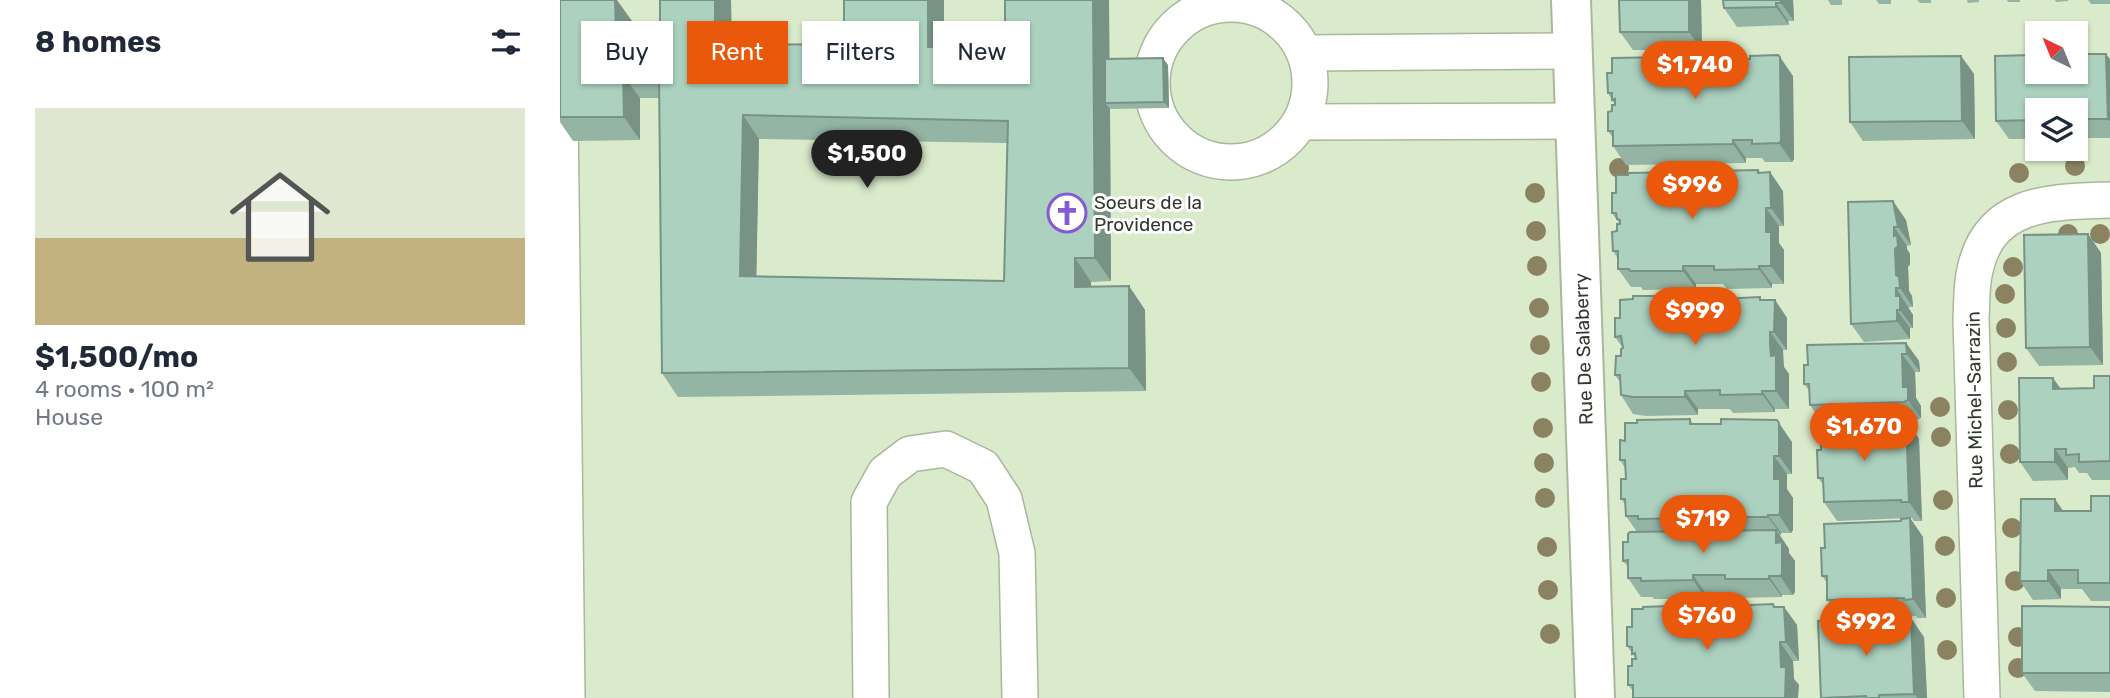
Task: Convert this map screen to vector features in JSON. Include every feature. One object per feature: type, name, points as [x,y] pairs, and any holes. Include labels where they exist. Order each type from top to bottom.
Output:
[{"type":"main road","name":"Rue De Salaberry","points":[[1571,0],[1595,698]]},
{"type":"street","points":[[1218,4],[1245,5],[1270,14],[1291,30],[1305,53],[1311,77],[1309,100],[1301,122],[1284,143],[1261,158],[1235,163],[1208,160],[1184,149],[1165,129],[1154,105],[1151,78],[1157,52],[1172,30],[1193,13],[1218,4]]},
{"type":"street","points":[[1305,53],[1573,51]]},
{"type":"street","points":[[560,108],[567,698]]},
{"type":"street","points":[[1301,122],[1575,121]]},
{"type":"street","name":"Rue Michel-Sarrazin","points":[[1982,698],[1971,319],[1974,272],[1983,246],[1992,233],[2023,209],[2047,203],[2110,201]]},
{"type":"street","points":[[871,698],[869,502],[885,473],[910,454],[946,449],[983,467],[1004,499],[1017,553],[1020,698]]},
{"type":"building","name":"Soeurs de la Providence","points":[[560,0],[615,0],[616,21],[581,21],[581,84],[623,84],[624,117],[560,117]]},
{"type":"building","name":"Soeurs de la Providence","points":[[660,0],[715,0],[715,21],[687,21],[687,84],[788,84],[788,44],[802,44],[802,84],[919,84],[919,21],[844,21],[844,0],[928,0],[928,47],[933,47],[933,84],[1030,84],[1030,21],[1005,21],[1005,0],[1093,0],[1095,258],[1075,258],[1075,287],[1129,286],[1129,368],[662,373],[659,84],[673,84],[673,21],[660,21]],"holes":[[[743,115],[1008,121],[1004,281],[740,276]]]},
{"type":"building","points":[[1619,0],[1689,0],[1689,32],[1620,32]]},
{"type":"building","points":[[1723,0],[1781,0],[1781,3],[1776,3],[1776,7],[1724,8]]},
{"type":"building","points":[[2088,54],[2106,54],[2108,119],[2088,119],[2088,98],[2025,98],[2025,120],[1996,121],[1995,56],[2025,55],[2025,84],[2088,84]]},
{"type":"building","points":[[1778,55],[1779,143],[1752,144],[1752,140],[1733,140],[1733,144],[1613,146],[1613,131],[1608,131],[1608,112],[1612,111],[1615,99],[1612,100],[1612,93],[1608,93],[1607,73],[1612,73],[1612,58],[1731,56],[1731,59],[1750,59],[1750,56]]},
{"type":"building","points":[[1961,56],[1962,121],[1850,122],[1849,57]]},
{"type":"building","points":[[1163,58],[1164,102],[1105,103],[1105,59]]},
{"type":"building","points":[[1758,170],[1758,173],[1770,172],[1771,208],[1766,208],[1766,232],[1771,232],[1771,266],[1759,266],[1759,269],[1714,270],[1714,266],[1683,266],[1683,271],[1618,269],[1618,251],[1613,251],[1612,232],[1617,231],[1617,224],[1620,224],[1616,213],[1612,213],[1616,175],[1682,172],[1682,176],[1713,176],[1713,171]]},
{"type":"building","points":[[1893,201],[1898,227],[1894,227],[1898,246],[1895,249],[1896,275],[1899,277],[1900,288],[1896,288],[1896,296],[1900,296],[1897,321],[1851,324],[1848,202]]},
{"type":"building","points":[[2088,234],[2090,347],[2026,348],[2024,235]]},
{"type":"building","points":[[1633,296],[1683,296],[1683,304],[1720,303],[1720,299],[1760,297],[1760,300],[1775,300],[1774,332],[1770,332],[1770,344],[1771,356],[1776,355],[1776,391],[1720,395],[1720,390],[1685,391],[1685,397],[1621,395],[1620,375],[1615,375],[1616,356],[1621,356],[1623,348],[1621,336],[1615,337],[1615,318],[1620,318],[1620,300],[1633,299]]},
{"type":"building","points":[[1906,343],[1907,354],[1902,354],[1903,387],[1908,387],[1908,400],[1810,405],[1809,384],[1804,384],[1804,365],[1808,365],[1807,345]]},
{"type":"building","points":[[2094,376],[2110,376],[2110,461],[2079,462],[2079,454],[2066,455],[2066,449],[2055,449],[2055,462],[2020,462],[2019,378],[2053,378],[2053,389],[2094,388]]},
{"type":"building","points":[[1690,419],[1690,424],[1721,424],[1721,419],[1777,420],[1779,456],[1774,456],[1774,479],[1780,479],[1779,515],[1722,517],[1723,513],[1692,513],[1692,518],[1638,519],[1638,516],[1626,516],[1625,499],[1621,499],[1621,479],[1626,479],[1625,460],[1620,460],[1620,440],[1625,441],[1625,423],[1637,423],[1637,420]]},
{"type":"building","points":[[1906,420],[1909,502],[1824,502],[1823,478],[1818,478],[1817,450],[1821,450],[1821,426],[1898,424],[1898,421]]},
{"type":"building","points":[[2091,496],[2110,496],[2110,583],[2078,583],[2078,570],[2048,570],[2048,581],[2020,581],[2021,499],[2055,499],[2055,511],[2091,511]]},
{"type":"building","points":[[1910,518],[1913,599],[1827,600],[1827,576],[1822,576],[1824,524],[1901,521]]},
{"type":"building","points":[[1776,530],[1776,543],[1782,542],[1782,574],[1769,576],[1769,579],[1725,579],[1725,575],[1693,575],[1693,580],[1641,581],[1641,578],[1628,578],[1628,560],[1623,561],[1623,542],[1628,542],[1630,532]]},
{"type":"building","points":[[1773,604],[1774,607],[1784,607],[1786,642],[1780,642],[1781,667],[1786,667],[1785,698],[1633,698],[1633,685],[1628,685],[1628,666],[1632,666],[1632,659],[1636,659],[1635,653],[1632,654],[1632,647],[1627,646],[1627,627],[1632,627],[1632,609],[1697,605],[1697,611],[1728,610],[1728,606]]},
{"type":"building","points":[[2022,606],[2110,607],[2110,673],[2022,673]]},
{"type":"building","points":[[1911,618],[1914,694],[1879,695],[1879,698],[1821,698],[1818,621]]},
{"type":"place","name":"Soeurs de la Providence","points":[[1067,213]]}]
